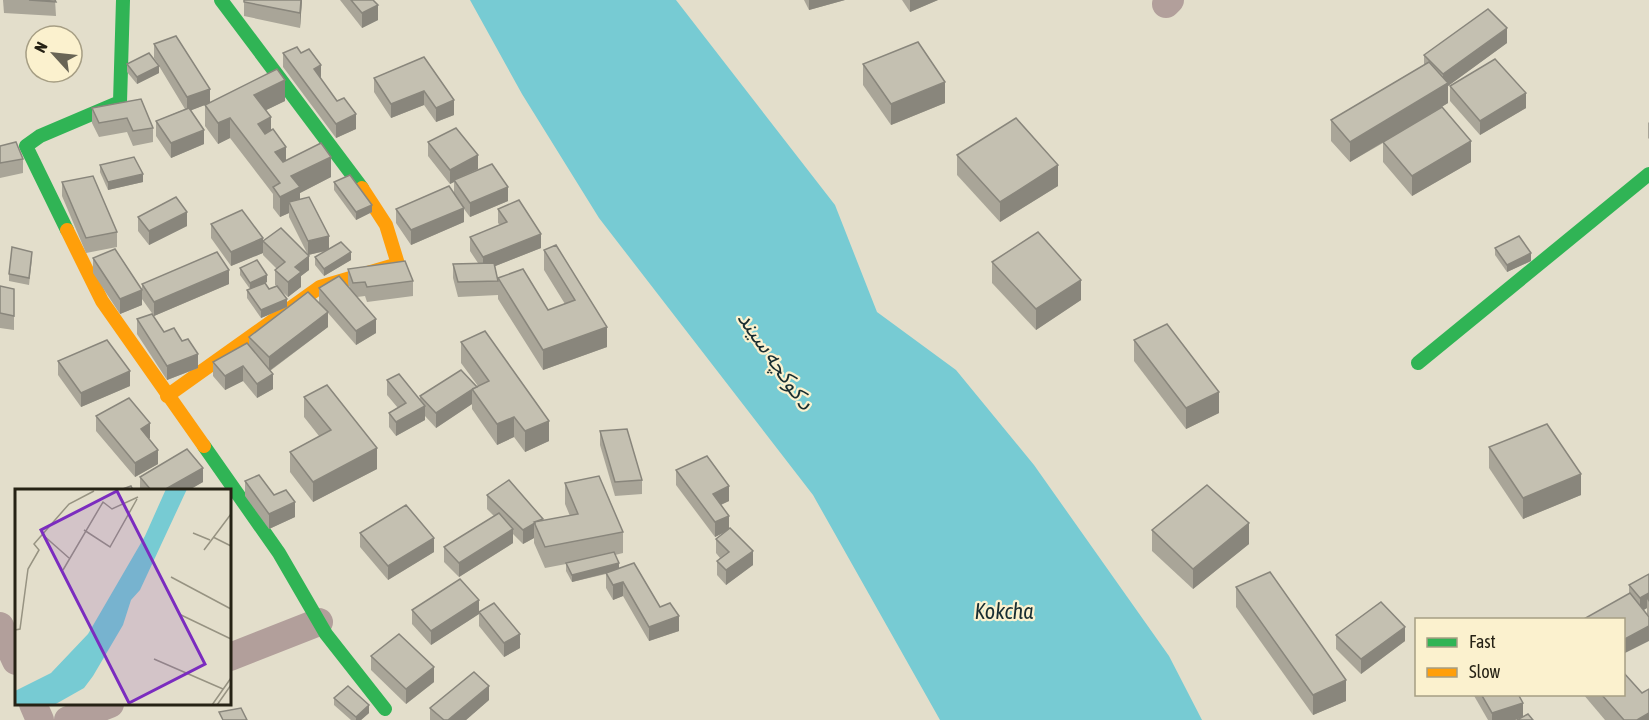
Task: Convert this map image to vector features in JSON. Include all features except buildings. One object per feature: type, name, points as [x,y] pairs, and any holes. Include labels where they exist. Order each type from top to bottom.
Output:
[{"type":"street","points":[[123,0],[120,102],[40,136],[26,147],[102,301],[279,553],[319,622],[385,709]]},
{"type":"street","points":[[167,396],[320,287],[398,264],[386,225],[352,173],[221,0]]},
{"type":"street","points":[[1418,363],[1649,174]]},
{"type":"street","points":[[231,657],[319,622]]},
{"type":"street","points":[[0,626],[15,659]]},
{"type":"street","points":[[33,705],[40,720]]},
{"type":"street","points":[[68,720],[107,705]]},
{"type":"water","name":"Kokcha","points":[[470,0],[676,0],[835,205],[877,312],[956,370],[1034,465],[1169,656],[1202,720],[940,720],[813,495],[599,218],[522,94]]},
{"type":"traffic: fast","points":[[67,230],[26,146],[40,136],[120,102],[123,0]]},
{"type":"traffic: fast","points":[[221,0],[362,188]]},
{"type":"traffic: fast","points":[[1418,363],[1649,174]]},
{"type":"traffic: fast","points":[[204,446],[279,553],[326,634],[385,709]]},
{"type":"traffic: slow","points":[[167,396],[320,287],[398,264],[386,225],[362,188]]},
{"type":"traffic: slow","points":[[67,230],[102,301],[204,446]]},
{"type":"water label","name":"د کوکچه سیند","points":[[776,360]]}]
